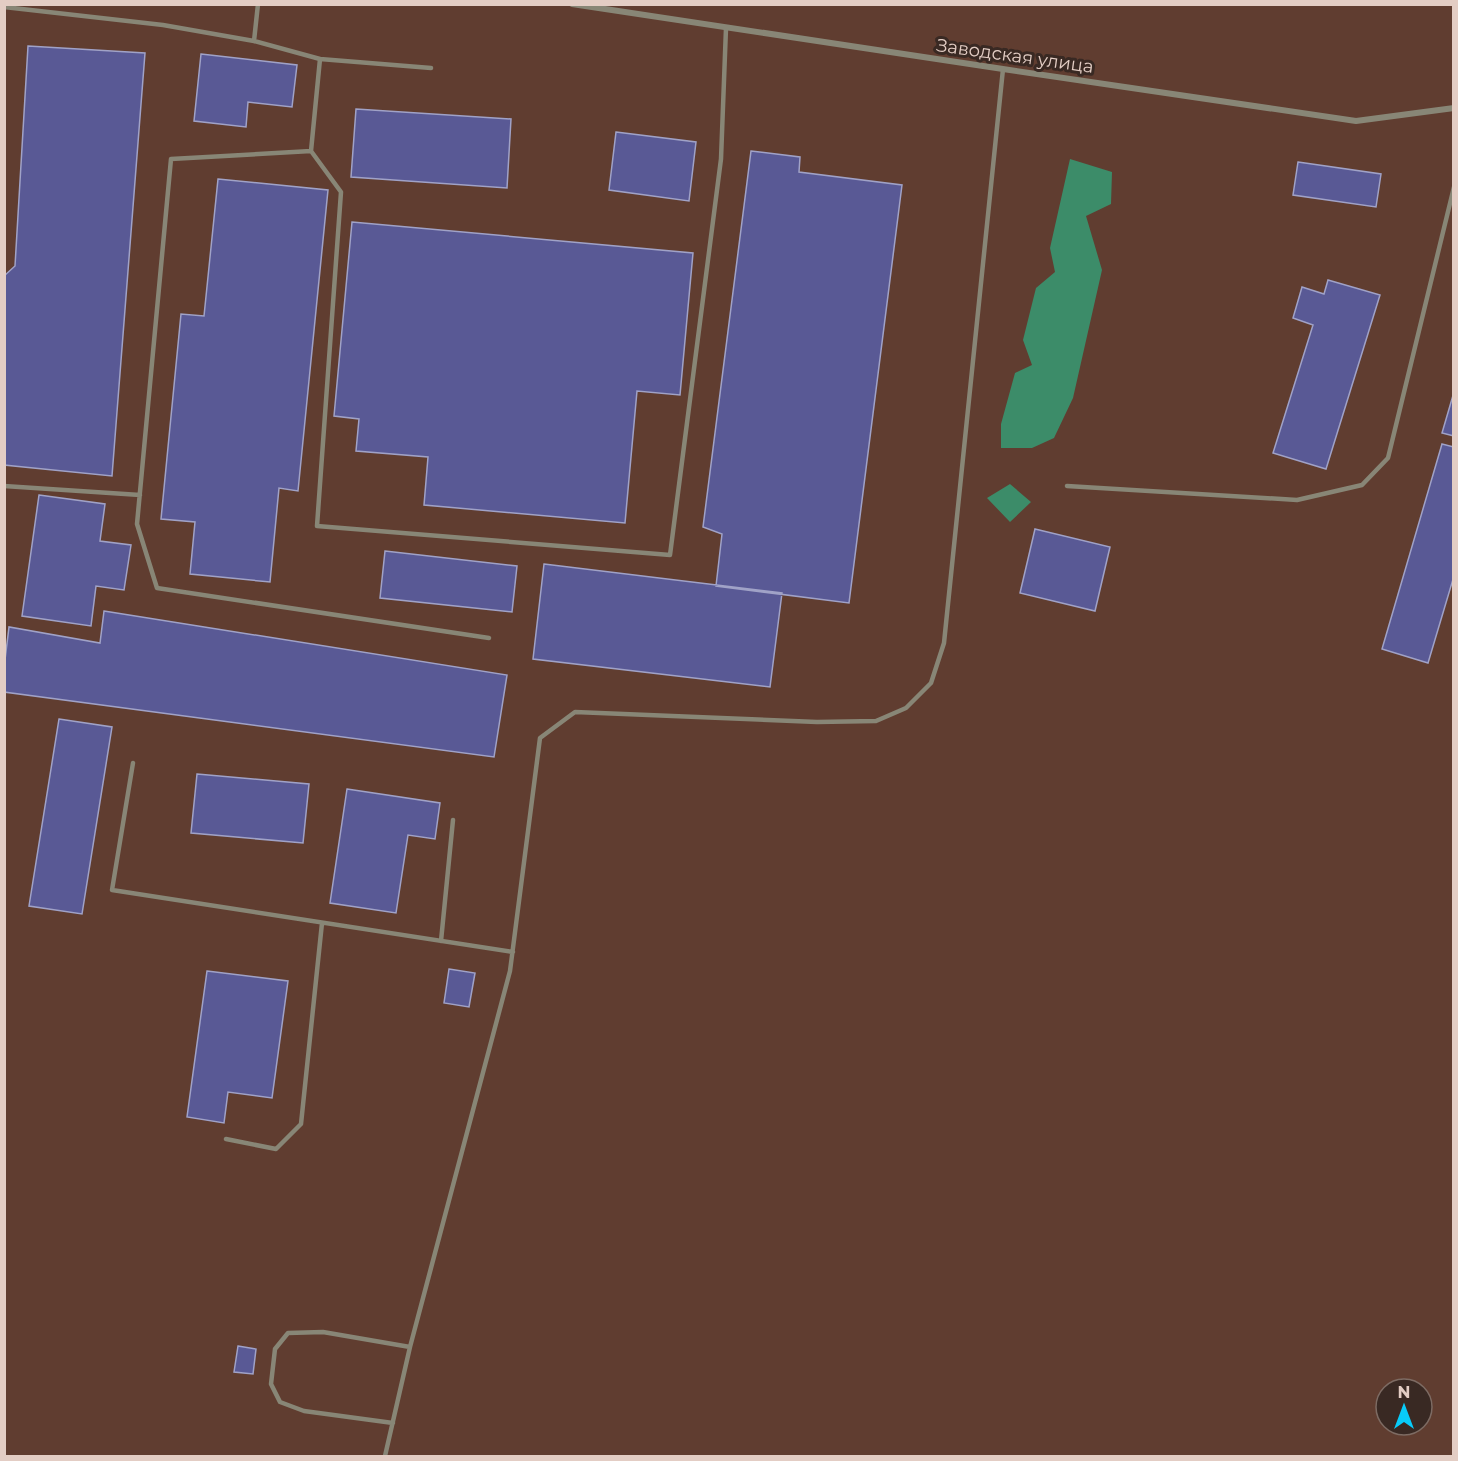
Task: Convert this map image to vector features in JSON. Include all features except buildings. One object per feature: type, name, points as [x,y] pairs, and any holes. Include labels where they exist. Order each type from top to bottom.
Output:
[{"type":"street","name":"Заводская улица","points":[[572,4],[1356,121],[1454,108]]},
{"type":"lane","points":[[254,41],[258,4]]},
{"type":"lane","points":[[4,7],[163,25],[254,41],[320,59],[430,68]]},
{"type":"lane","points":[[320,59],[311,151],[342,192],[317,526],[670,555],[722,159],[726,28]]},
{"type":"lane","points":[[385,1456],[410,1347],[510,971],[540,738],[575,712],[817,722],[876,721],[906,708],[931,683],[944,643],[1003,69]]},
{"type":"lane","points":[[311,151],[171,159],[137,524],[157,588],[489,638]]},
{"type":"lane","points":[[1067,486],[1297,500],[1362,485],[1388,458],[1454,186]]},
{"type":"lane","points":[[4,486],[140,495]]},
{"type":"lane","points":[[133,763],[112,890],[513,952]]},
{"type":"lane","points":[[441,941],[453,820]]},
{"type":"lane","points":[[226,1139],[276,1149],[301,1125],[322,923]]},
{"type":"lane","points":[[393,1423],[304,1411],[280,1402],[271,1384],[275,1349],[288,1333],[323,1332],[410,1347]]},
{"type":"green space","points":[[1070,159],[1112,172],[1111,204],[1086,216],[1102,270],[1073,398],[1054,438],[1032,448],[1001,448],[1001,424],[1015,373],[1032,365],[1023,340],[1036,288],[1055,272],[1050,248]]},
{"type":"green space","points":[[1010,484],[1031,502],[1010,522],[987,498]]}]
